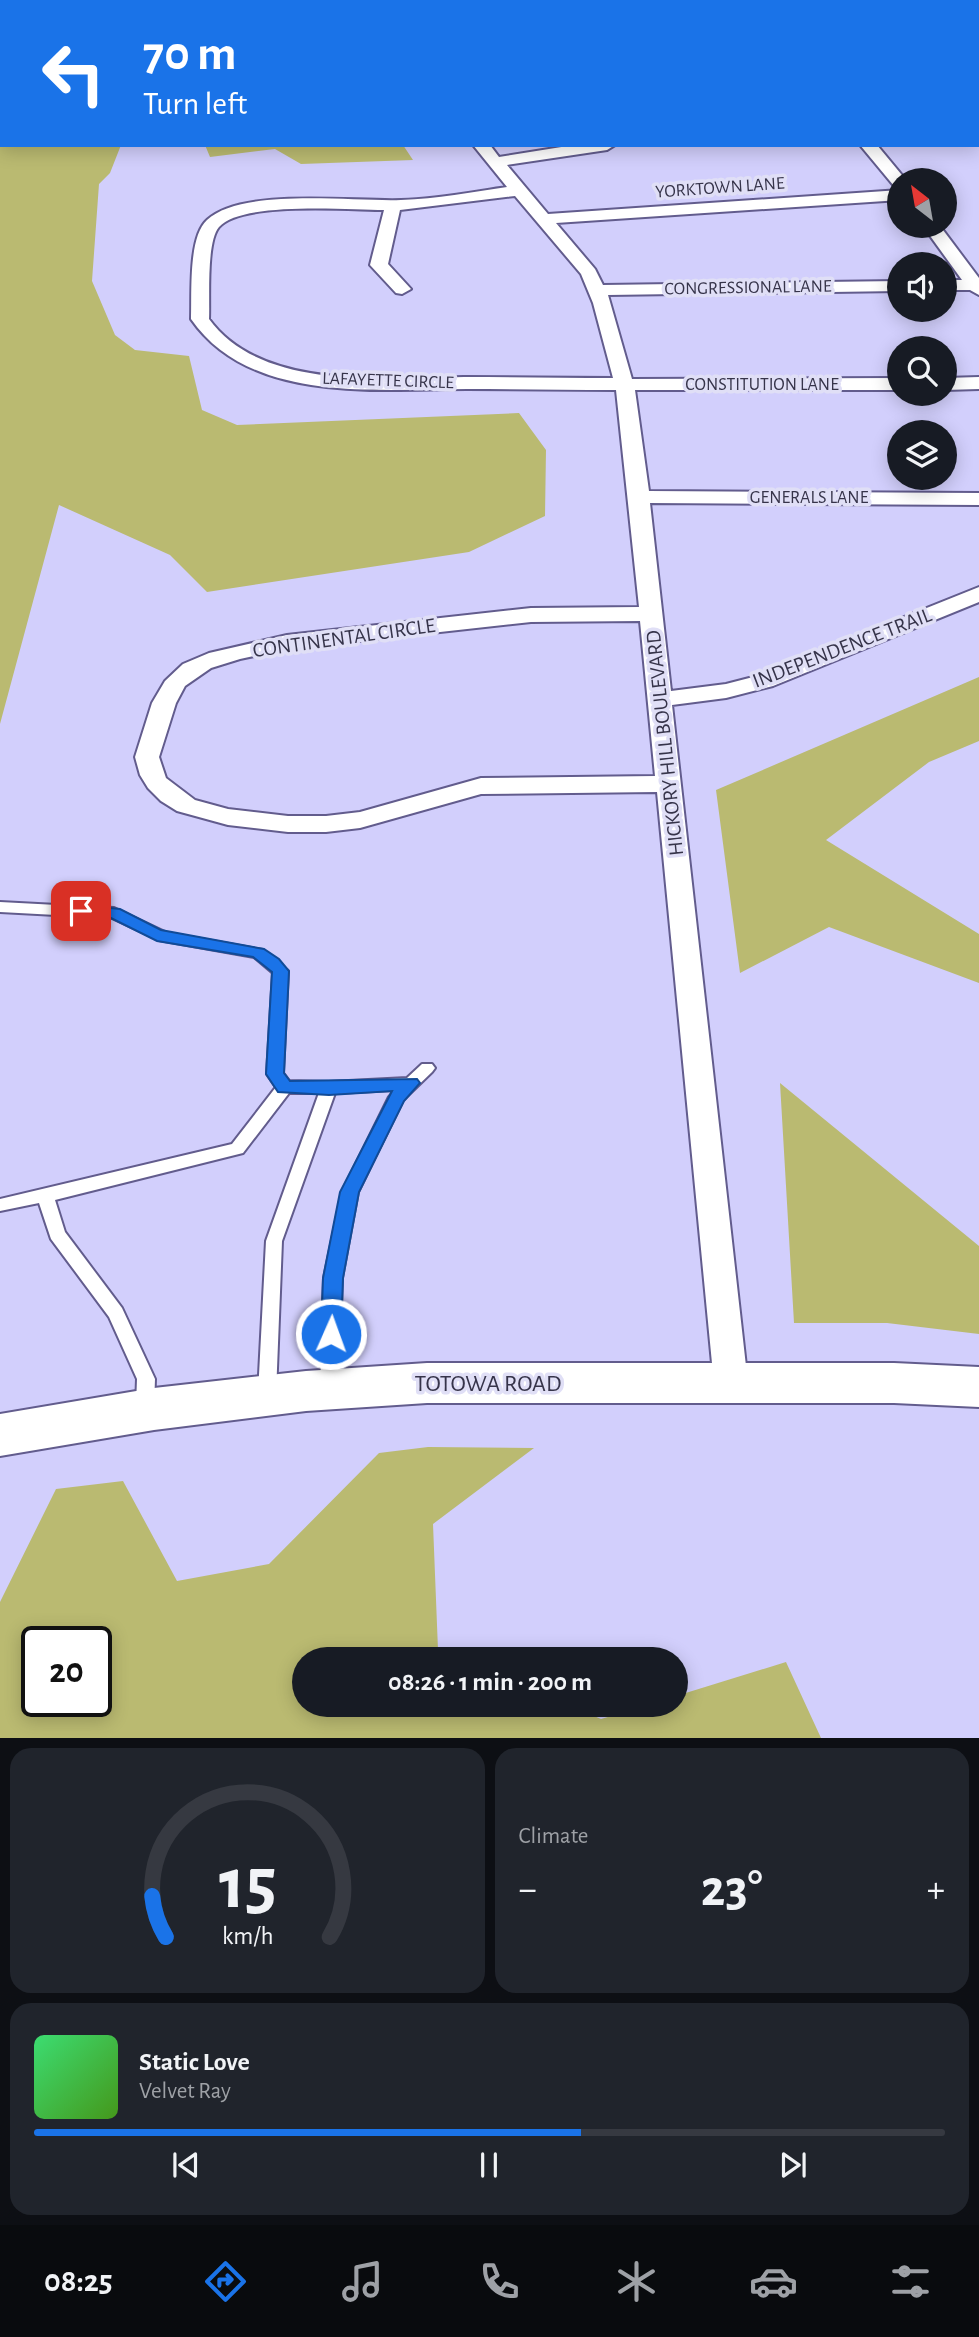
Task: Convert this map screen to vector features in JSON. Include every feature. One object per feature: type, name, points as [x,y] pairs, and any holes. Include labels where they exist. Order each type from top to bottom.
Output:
[{"type":"main road","name":"TOTOWA ROAD","points":[[0,1434],[144,1410],[329,1390],[427,1383],[894,1383],[979,1387]]},
{"type":"street","points":[[488,153],[577,147]]},
{"type":"street","points":[[870,147],[887,168]]},
{"type":"street","name":"HICKORY HILL BOULEVARD","points":[[488,153],[589,274],[625,385],[639,497],[731,1384]]},
{"type":"street","name":"LAFAYETTE CIRCLE","points":[[519,190],[393,206],[273,205],[223,216],[212,224],[205,236],[200,318],[219,342],[241,356],[290,374],[316,379],[625,385]]},
{"type":"street","name":"YORKTOWN LANE","points":[[544,219],[887,196]]},
{"type":"street","points":[[393,206],[379,265],[402,289]]},
{"type":"street","points":[[940,238],[977,287]]},
{"type":"street","name":"CONGRESSIONAL LANE","points":[[596,290],[887,286]]},
{"type":"street","points":[[957,286],[977,287]]},
{"type":"street","points":[[957,384],[979,383]]},
{"type":"street","name":"CONSTITUTION LANE","points":[[625,385],[887,384]]},
{"type":"street","name":"GENERALS LANE","points":[[639,497],[979,499]]},
{"type":"street","name":"INDEPENDENCE TRAIL","points":[[660,699],[726,691],[765,681],[979,594]]},
{"type":"street","name":"CONTINENTAL CIRCLE","points":[[651,614],[531,615],[253,648],[214,660],[182,675],[166,696],[147,756],[157,786],[173,796],[195,808],[254,821],[343,823],[452,791],[481,786],[669,784]]},
{"type":"lane","points":[[0,907],[114,913],[164,937],[258,953],[267,957],[281,971],[275,1074],[285,1087]]},
{"type":"lane","points":[[329,1390],[333,1278],[349,1192],[397,1097],[427,1068]]},
{"type":"lane","points":[[285,1087],[329,1088],[411,1083]]},
{"type":"lane","points":[[0,1205],[237,1149],[285,1087]]},
{"type":"lane","points":[[267,1396],[274,1241],[329,1088]]},
{"type":"lane","points":[[45,1196],[57,1234],[116,1313],[146,1379],[144,1410]]},
{"type":"lane","points":[[0,1428],[0,1434]]},
{"type":"shaded area","points":[[0,147],[120,147],[110,173],[99,184],[92,281],[115,335],[135,350],[189,356],[202,410],[237,425],[519,413],[546,450],[545,516],[469,552],[207,592],[170,555],[59,505],[0,724]]},
{"type":"shaded area","points":[[206,147],[404,147],[413,160],[301,164],[275,149],[210,157]]},
{"type":"shaded area","points":[[979,677],[979,741],[929,762],[826,840],[979,934],[979,983],[829,927],[740,973],[716,790]]},
{"type":"shaded area","points":[[780,1083],[979,1246],[979,1334],[887,1323],[794,1323]]},
{"type":"shaded area","points":[[428,1447],[534,1448],[433,1524],[438,1647],[292,1647],[292,1717],[688,1717],[688,1692],[786,1662],[821,1738],[0,1738],[0,1602],[56,1489],[123,1481],[177,1581],[269,1564],[379,1453]]},
{"type":"route","points":[[81,911],[114,913],[157,935],[258,953],[273,962],[281,971],[275,1074],[285,1087],[329,1088],[411,1083],[397,1097],[349,1192],[333,1278],[331,1334]]}]
